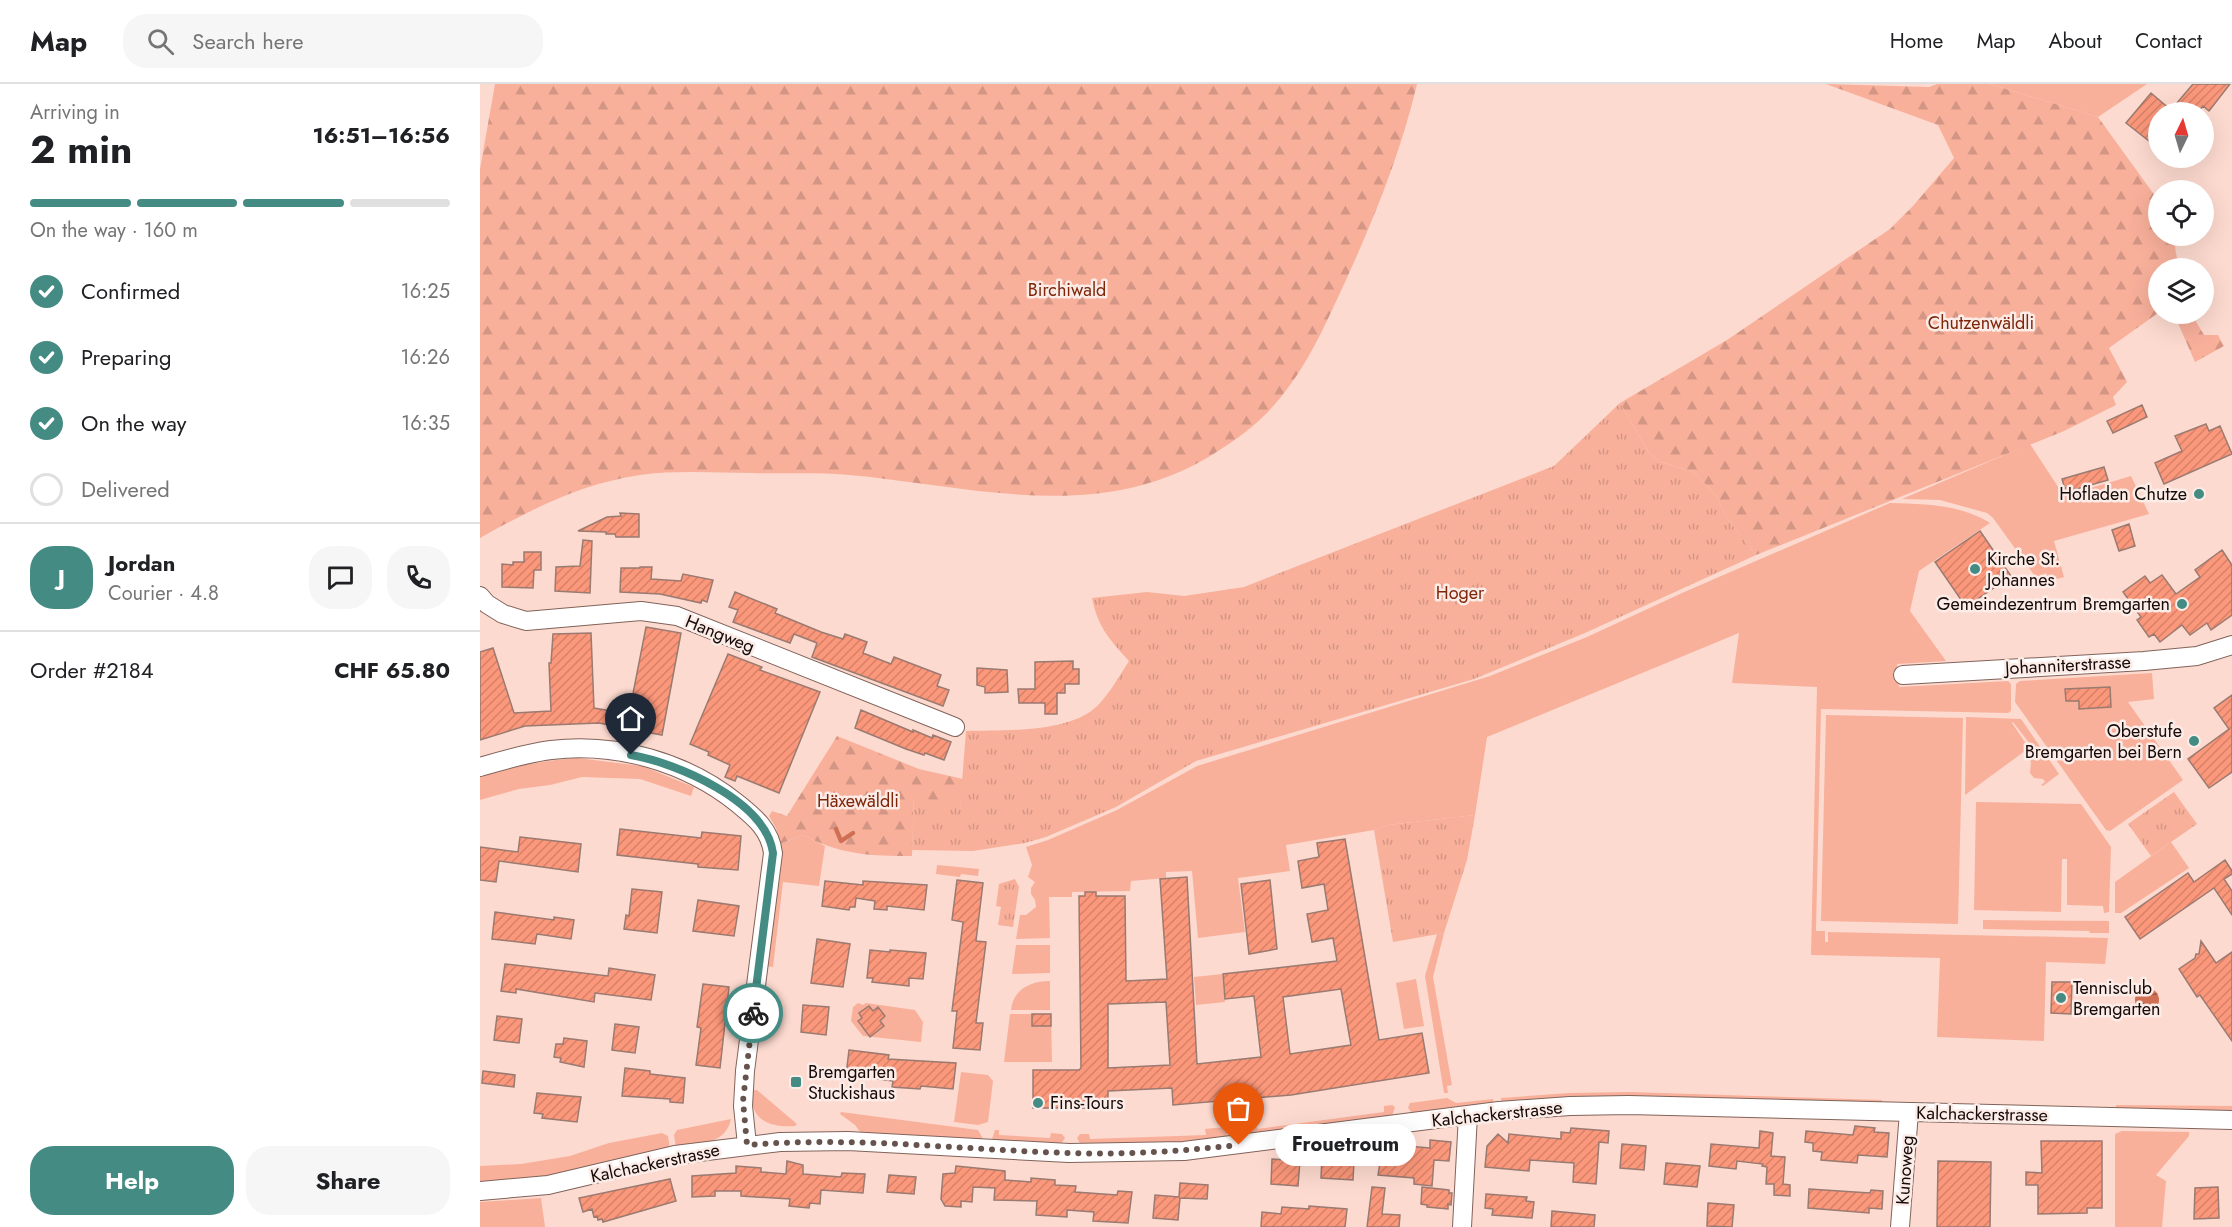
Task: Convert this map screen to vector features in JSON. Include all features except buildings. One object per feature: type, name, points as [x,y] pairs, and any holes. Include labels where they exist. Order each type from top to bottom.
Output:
[{"type":"street","name":"Hangweg","points":[[480,596],[496,611],[526,621],[641,611],[676,616],[955,727]]},
{"type":"street","name":"Johanniterstrasse","points":[[1903,675],[2174,659],[2197,656],[2232,645]]},
{"type":"street","points":[[480,767],[525,754],[554,749],[608,751],[644,757],[691,773],[718,789],[765,829],[772,844],[773,853],[745,1071],[743,1106],[747,1145]]},
{"type":"street","name":"Kalchackerstrasse","points":[[480,1191],[548,1185],[675,1155],[747,1145],[848,1141],[1069,1153],[1144,1153],[1206,1149],[1468,1115],[1599,1105],[2232,1120]]},
{"type":"street","name":"Kunoweg","points":[[1900,1227],[1909,1112]]},
{"type":"street","points":[[1462,1227],[1468,1115]]},
{"type":"green space","name":"Birchiwald","points":[[495,84],[1417,84],[1395,159],[1367,232],[1323,329],[1297,375],[1262,418],[1247,431],[1215,453],[1171,475],[1127,489],[1082,495],[1036,496],[837,474],[654,473],[618,479],[577,491],[518,517],[480,538],[480,169]]},
{"type":"green space","name":"Chutzenwäldli","points":[[1826,84],[1929,87],[1937,84],[1990,84],[2098,117],[2148,186],[2148,246],[2175,246],[2177,258],[2148,258],[2148,320],[2109,348],[2127,382],[2113,397],[2116,405],[2064,431],[1756,555],[1726,517],[1717,497],[1694,472],[1658,461],[1649,453],[1620,403],[1727,340],[1890,229],[1954,158],[1938,125]]},
{"type":"green space","points":[[1990,84],[2147,84],[2098,117]]},
{"type":"green space","points":[[2178,324],[2197,324],[2204,335],[2218,335],[2224,346],[2195,362]]},
{"type":"green space","name":"Hoger","points":[[1620,403],[1649,453],[1658,461],[1694,472],[1717,497],[1726,517],[1756,555],[1585,633],[1474,679],[1196,761],[1116,807],[1046,837],[1025,843],[973,851],[912,850],[914,796],[960,807],[966,731],[1018,730],[1073,720],[1088,713],[1112,688],[1129,661],[1105,632],[1092,598],[1147,592],[1184,596],[1244,587],[1554,466]]},
{"type":"green space","points":[[2030,444],[2064,496],[2131,476],[2149,514],[2054,541],[2064,577],[2050,581],[2046,573],[2037,579],[1987,513],[1940,500],[1902,499]]},
{"type":"green space","points":[[1890,503],[1954,509],[1990,523],[1919,571],[1910,611],[1946,661],[1897,664],[1899,687],[2008,681],[2011,684],[2011,711],[2008,713],[1821,709],[1816,931],[1825,931],[1825,942],[1828,942],[1828,932],[2108,938],[2105,964],[2046,962],[2044,1041],[1937,1037],[1940,958],[1811,955],[1817,687],[1732,683],[1739,633],[1487,737],[1475,815],[1388,825],[1374,830],[1286,845],[1290,871],[1238,878],[1245,932],[1198,938],[1192,871],[1166,872],[1166,878],[1131,881],[1130,891],[1072,892],[1072,897],[1049,897],[1050,938],[1016,939],[1020,915],[1026,915],[1036,907],[1031,894],[1031,888],[1035,882],[1028,877],[1032,865],[1026,847],[1048,840],[1117,810],[1197,766],[1490,676],[1587,637],[1682,593]]},
{"type":"green space","points":[[2152,673],[2154,699],[2128,702],[2183,780],[2110,831],[2106,830],[2015,702],[2016,684],[2020,681]]},
{"type":"green space","points":[[1826,715],[1963,718],[1958,924],[1821,921]]},
{"type":"green space","points":[[1966,717],[2021,719],[2059,774],[2043,786],[2041,785],[2045,782],[2043,779],[2034,778],[2030,773],[2031,762],[2026,756],[2032,752],[2033,748],[2013,722],[2029,748],[1965,795]]},
{"type":"green space","name":"Häxewäldli","points":[[837,736],[919,769],[963,779],[960,808],[914,797],[912,856],[856,853],[830,847],[803,835],[780,844],[776,828],[769,816],[772,811],[787,816]]},
{"type":"green space","points":[[578,758],[642,766],[694,787],[691,796],[640,779],[582,777],[550,785],[519,789],[480,800],[480,776],[529,764]]},
{"type":"green space","points":[[2174,792],[2197,824],[2151,856],[2128,824]]},
{"type":"green space","points":[[1976,802],[2081,804],[2111,847],[2109,912],[2104,913],[2103,906],[2067,905],[2067,859],[2062,859],[2061,912],[1974,910]]},
{"type":"green space","points":[[1475,815],[1467,860],[1444,933],[1393,942],[1374,830],[1388,825]]},
{"type":"green space","points":[[803,835],[825,846],[819,886],[783,882],[773,967],[766,966],[780,844]]},
{"type":"green space","points":[[2171,842],[2189,868],[2121,913],[2115,913],[2115,882]]},
{"type":"green space","points":[[937,865],[979,869],[978,876],[961,874],[960,877],[936,874]]},
{"type":"green space","points":[[1015,879],[1019,887],[1013,927],[998,925],[1001,907],[996,906],[999,884]]},
{"type":"green space","points":[[1983,920],[2109,921],[2109,933],[1983,929]]},
{"type":"green space","points":[[1444,933],[1433,977],[1452,1085],[1447,1086],[1448,1093],[1444,1093],[1425,976],[1437,934]]},
{"type":"green space","points":[[1016,945],[1050,945],[1050,973],[1012,974]]},
{"type":"green space","points":[[1222,974],[1225,1002],[1196,1005],[1194,977]]},
{"type":"green space","points":[[1416,979],[1424,1026],[1404,1029],[1396,983]]},
{"type":"green space","points":[[1050,981],[1050,1010],[1011,1010],[1015,997],[1024,988]]},
{"type":"green space","points":[[858,1003],[915,1010],[923,1022],[921,1042],[863,1036],[851,1021],[853,1007]]},
{"type":"green space","points":[[1010,1014],[1051,1014],[1052,1062],[1004,1062]]},
{"type":"green space","points":[[961,1072],[988,1075],[993,1081],[988,1122],[978,1125],[954,1122]]},
{"type":"green space","points":[[754,1090],[757,1090],[797,1124],[781,1126],[763,1120],[758,1116],[752,1103]]},
{"type":"green space","points":[[1630,1092],[1882,1100],[1882,1105],[1502,1104],[1501,1098],[1569,1093]]},
{"type":"green space","points":[[1447,1098],[1456,1103],[1493,1099],[1494,1105],[1412,1113],[1408,1108],[1410,1103]]},
{"type":"green space","points":[[2116,1105],[2232,1106],[2232,1113],[2116,1111]]},
{"type":"green space","points":[[1384,1106],[1395,1107],[1392,1116],[1249,1136],[1244,1129],[1246,1125],[1256,1123],[1257,1129],[1384,1112]]},
{"type":"green space","points":[[841,1112],[978,1130],[983,1139],[954,1137],[938,1140],[861,1133],[855,1125],[840,1114]]},
{"type":"green space","points":[[731,1119],[728,1128],[717,1139],[676,1148],[674,1135],[677,1130]]},
{"type":"green space","points":[[1226,1127],[1229,1130],[1225,1139],[1172,1145],[1081,1145],[1077,1138],[1080,1134],[1089,1134],[1090,1139],[1206,1135],[1205,1129]]},
{"type":"green space","points":[[995,1130],[999,1130],[999,1135],[1050,1138],[1051,1133],[1062,1134],[1065,1138],[1061,1144],[992,1139]]},
{"type":"green space","points":[[2122,1131],[2189,1132],[2189,1136],[2156,1175],[2166,1181],[2162,1227],[2115,1227],[2115,1134]]},
{"type":"green space","points":[[662,1133],[668,1136],[670,1150],[569,1175],[480,1183],[480,1166],[521,1164],[570,1156],[609,1143]]},
{"type":"green space","points":[[541,1198],[545,1227],[480,1227],[480,1202]]},
{"type":"water","points":[[2147,988],[2155,992],[2159,1000],[2155,1008],[2147,1012],[2139,1008],[2135,1000],[2139,992]]},
{"type":"waterway","points":[[836,829],[841,841],[853,833]]},
{"type":"way so far","points":[[753,1013],[743,1101],[747,1145],[848,1141],[1103,1154],[1185,1151],[1239,1145]]},
{"type":"place","name":"Hofladen Chutze","points":[[2199,494]]},
{"type":"place","name":"Kirche St. Johannes","points":[[1975,569]]},
{"type":"place","name":"Gemeindezentrum Bremgarten","points":[[2182,604]]},
{"type":"place","name":"Oberstufe Bremgarten bei Bern","points":[[2194,741]]},
{"type":"place","name":"Tennisclub Bremgarten","points":[[2061,998]]},
{"type":"place","name":"Bremgarten Stuckishaus","points":[[796,1082]]},
{"type":"place","name":"Fins-Tours","points":[[1038,1103]]},
{"type":"place","name":"Frouetroum","points":[[1239,1145]]},
{"type":"route","points":[[631,755],[669,764],[691,773],[718,789],[750,814],[769,836],[773,853],[753,1013]]}]
